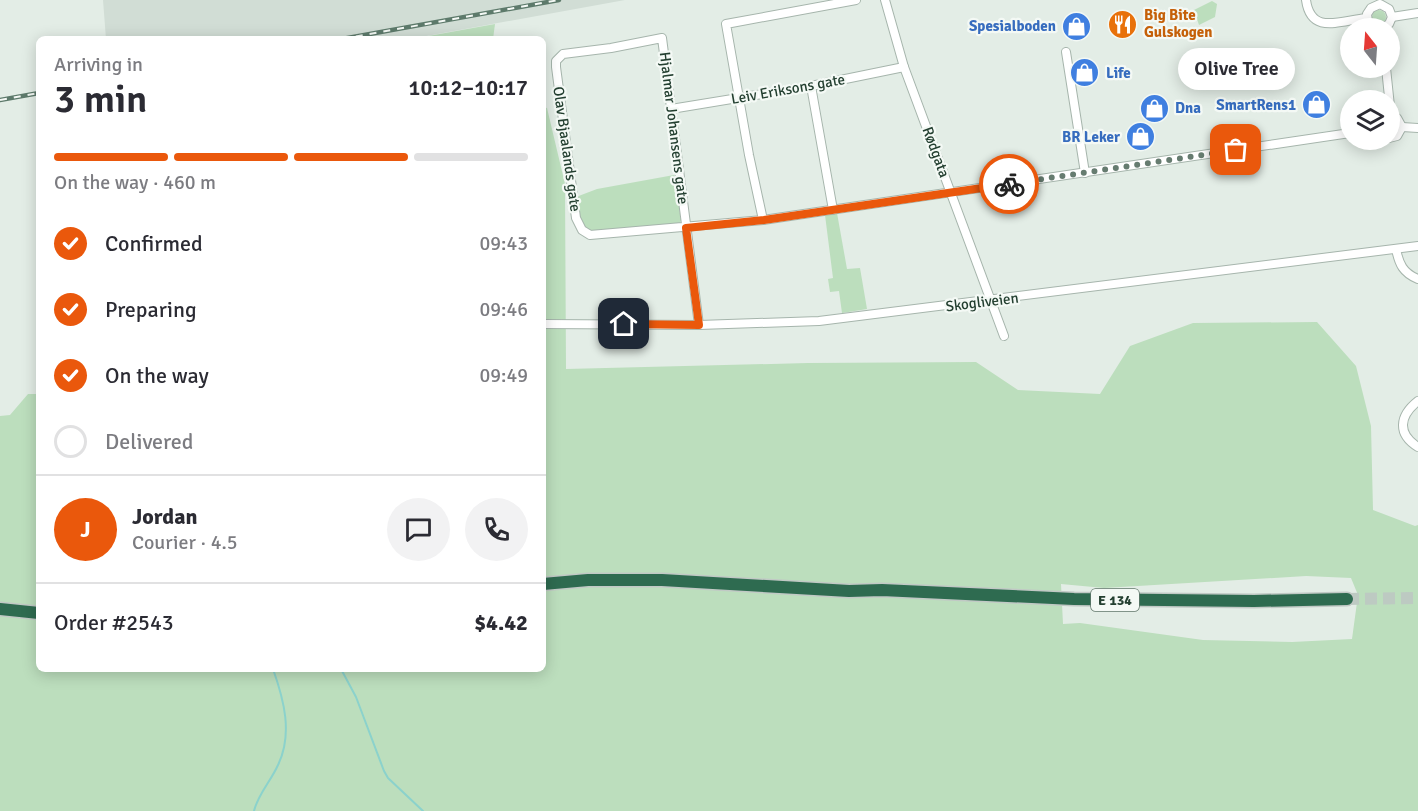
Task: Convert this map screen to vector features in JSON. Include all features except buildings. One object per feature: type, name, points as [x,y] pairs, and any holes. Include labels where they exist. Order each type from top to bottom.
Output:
[{"type":"highway","name":"E 134","points":[[547,580],[662,580],[849,591],[1118,600],[1347,599]]},
{"type":"highway","points":[[0,609],[36,613]]},
{"type":"highway","points":[[0,614],[36,619]]},
{"type":"street","points":[[764,220],[726,24],[856,0]]},
{"type":"street","name":"Rødgata","points":[[885,0],[904,68],[1004,336]]},
{"type":"street","points":[[1306,0],[1312,19],[1320,23],[1340,21]]},
{"type":"street","points":[[1367,18],[1371,4],[1382,3],[1389,9],[1392,17],[1418,13]]},
{"type":"street","name":"Hjalmar Johansens gate","points":[[662,38],[699,325]]},
{"type":"street","name":"Olav Bjaalands gate","points":[[662,38],[563,54],[556,61],[576,218],[582,230],[590,235],[686,228]]},
{"type":"street","points":[[1066,52],[1085,173]]},
{"type":"street","name":"Leiv Eriksons gate","points":[[671,109],[904,68]]},
{"type":"street","points":[[811,86],[833,210]]},
{"type":"street","points":[[1401,127],[1418,128]]},
{"type":"street","points":[[686,228],[764,220],[1340,135]]},
{"type":"street","name":"Skogliveien","points":[[546,324],[699,325],[819,321],[1418,246]]},
{"type":"street","points":[[1396,249],[1401,267],[1418,279]]},
{"type":"street","points":[[1418,401],[1407,411],[1403,422],[1403,432],[1410,442],[1418,447]]},
{"type":"shaded area","points":[[103,0],[625,0],[427,36],[106,36]]},
{"type":"green space","points":[[1212,1],[1217,4],[1215,17],[1199,25],[1194,10]]},
{"type":"green space","points":[[1379,10],[1385,14],[1386,18],[1372,17],[1374,12]]},
{"type":"green space","points":[[495,24],[493,36],[429,36]]},
{"type":"green space","points":[[546,108],[565,184],[566,369],[808,363],[976,362],[1018,390],[1100,394],[1130,346],[1193,323],[1317,322],[1356,366],[1371,426],[1373,510],[1415,526],[1418,525],[1418,811],[0,811],[0,416],[10,415],[28,394],[36,394],[36,672],[546,672]],"holes":[[[1306,576],[1351,578],[1358,595],[1352,639],[1292,642],[1203,640],[1080,623],[1063,624],[1061,584],[1104,588]]]},
{"type":"green space","points":[[674,175],[681,220],[679,225],[589,232],[580,223],[576,197],[597,189]]},
{"type":"green space","points":[[837,213],[847,269],[860,268],[867,309],[842,313],[839,291],[830,292],[828,279],[833,278],[825,215]]},
{"type":"waterway","points":[[254,811],[258,799],[278,765],[285,741],[285,717],[281,693],[274,672]]},
{"type":"waterway","points":[[343,672],[356,697],[388,778],[423,811]]},
{"type":"tunnel","points":[[1347,599],[1418,598]]},
{"type":"railway","points":[[359,36],[559,0]]},
{"type":"railway","points":[[0,100],[36,94]]},
{"type":"way so far","points":[[1009,184],[1236,150]]},
{"type":"place","name":"Big Bite Gulskogen","points":[[1123,24]]},
{"type":"place","name":"Spesialboden","points":[[1077,26]]},
{"type":"place","name":"Life","points":[[1085,73]]},
{"type":"place","name":"SmartRens1","points":[[1317,105]]},
{"type":"place","name":"Dna","points":[[1154,108]]},
{"type":"place","name":"BR Leker","points":[[1141,137]]},
{"type":"place","name":"Olive Tree","points":[[1236,150]]},
{"type":"route","points":[[624,324],[699,325],[686,228],[764,220],[1009,184]]}]
